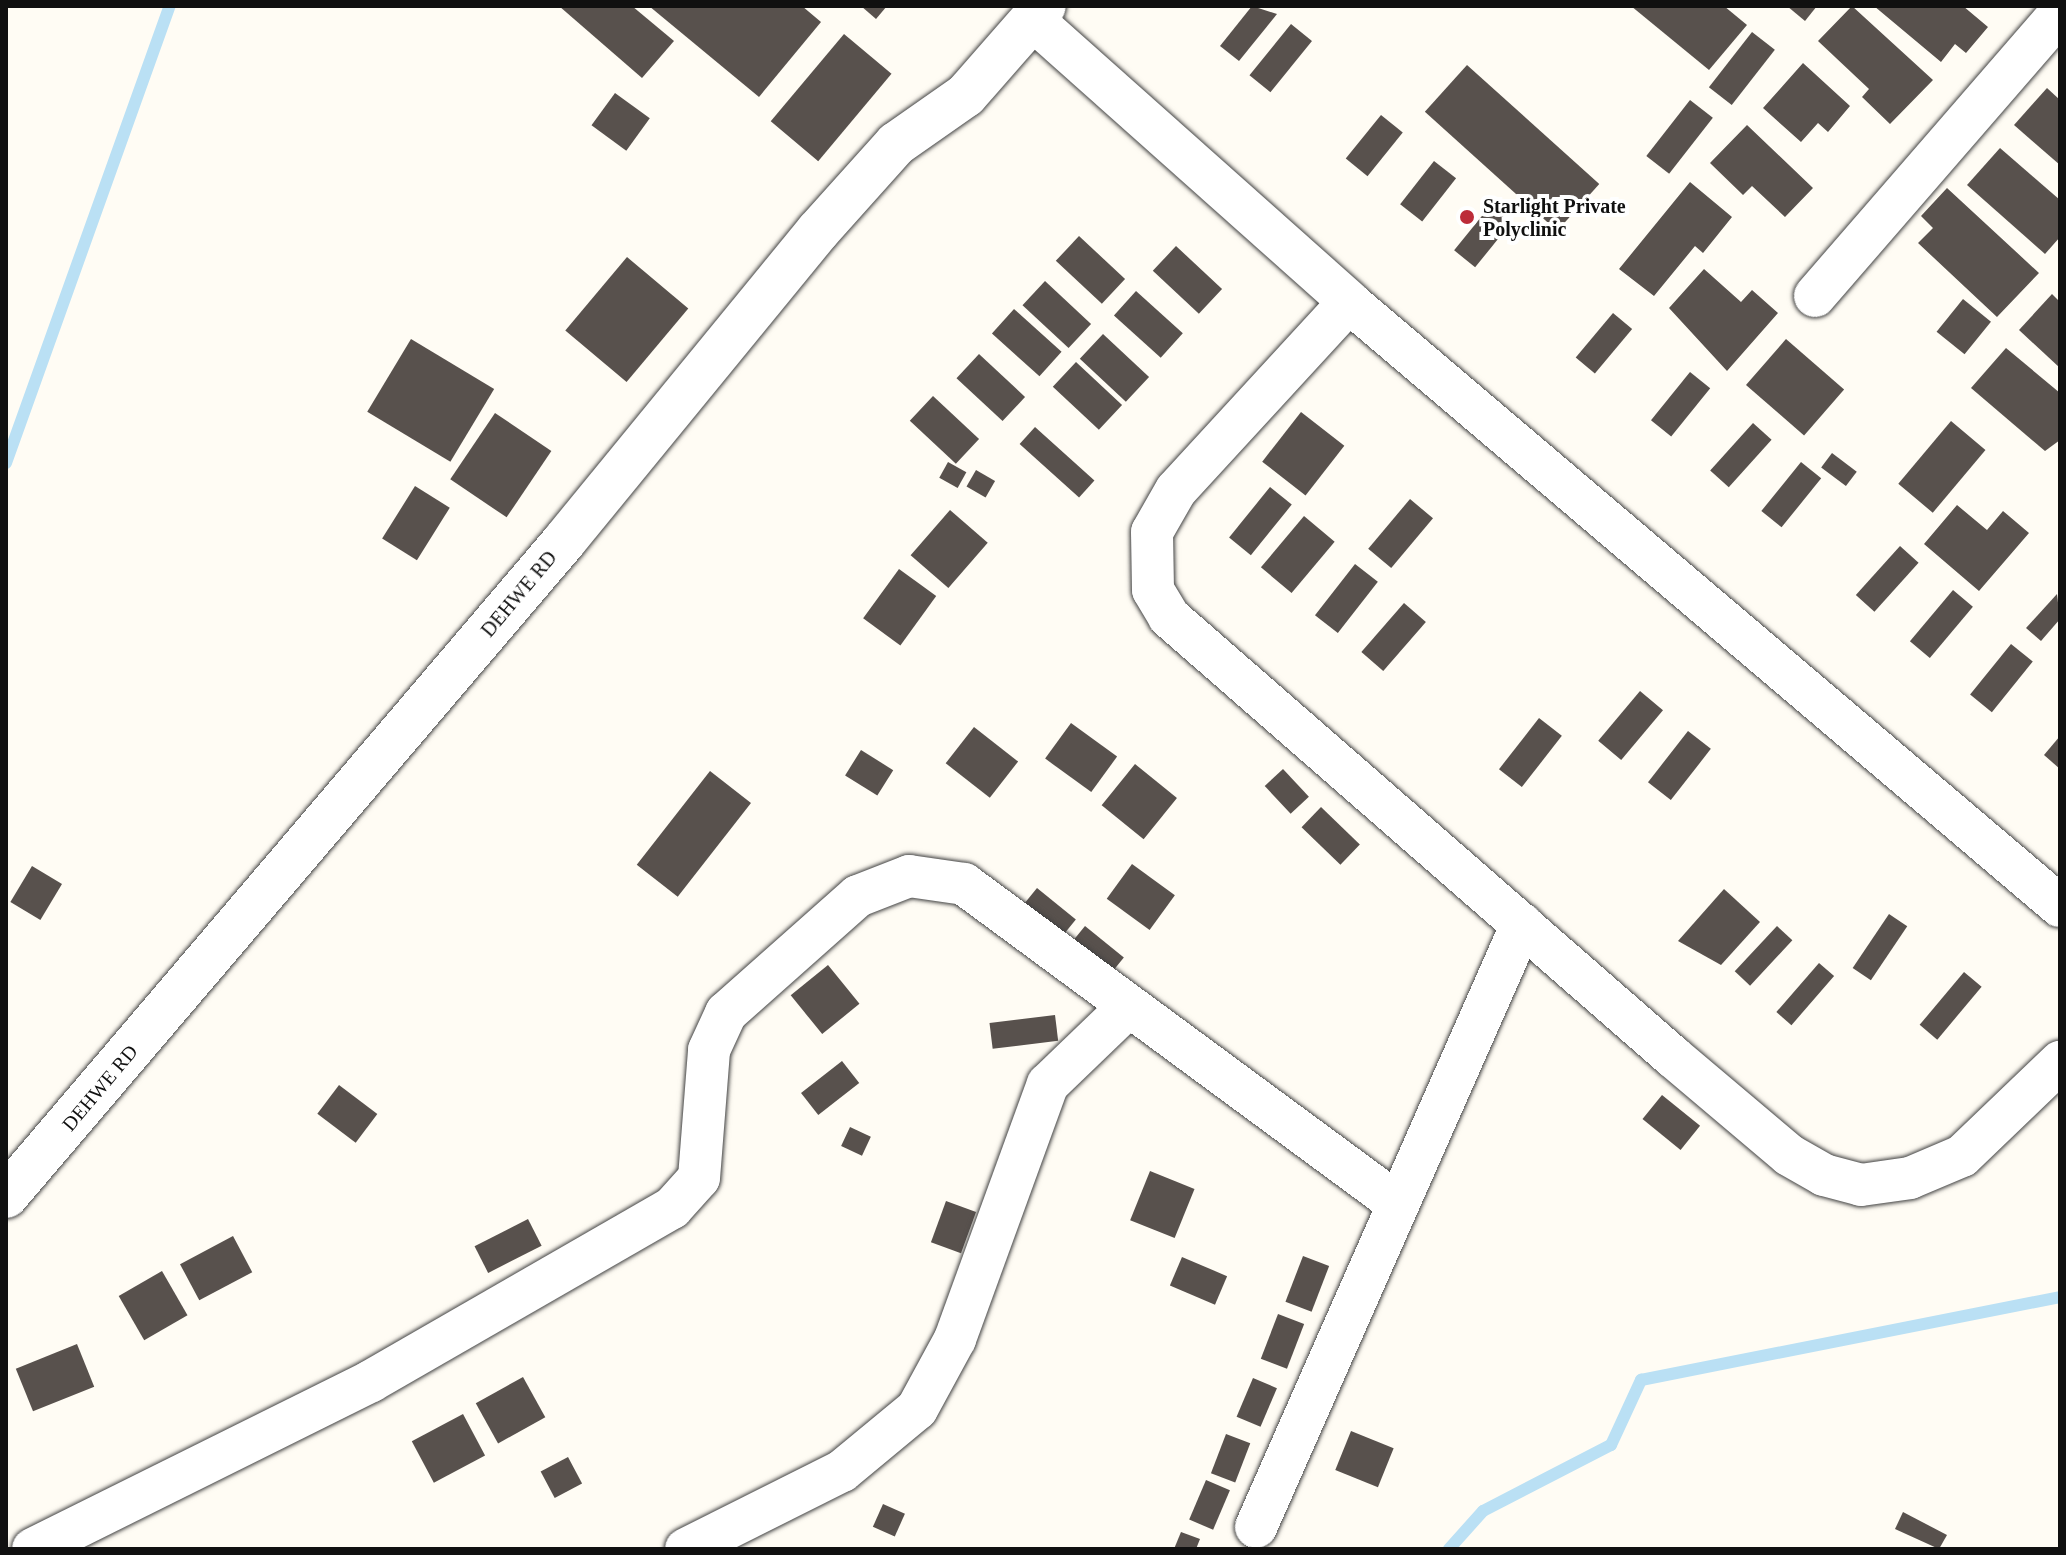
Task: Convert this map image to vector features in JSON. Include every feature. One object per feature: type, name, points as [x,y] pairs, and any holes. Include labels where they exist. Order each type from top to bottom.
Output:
[{"type":"street","points":[[1038,13],[1349,302],[2060,906]]},
{"type":"street","name":"DEHWE RD","points":[[6,1196],[565,540],[818,231],[896,144],[966,95],[1038,13]]},
{"type":"street","points":[[1815,296],[2060,13]]},
{"type":"street","points":[[1349,302],[1176,490],[1152,532],[1153,590],[1169,617],[1789,1155],[1861,1185],[1910,1178],[1962,1156],[2060,1062]]},
{"type":"street","points":[[33,1549],[371,1381],[672,1208],[699,1178],[715,1028],[750,985],[858,896],[909,876],[964,884],[1126,1009],[1398,1204]]},
{"type":"street","points":[[1256,1527],[1522,924]]},
{"type":"street","points":[[686,1549],[842,1471],[917,1409],[955,1339],[1048,1084],[1126,1009]]},
{"type":"building","points":[[559,6],[632,6],[674,41],[642,78]]},
{"type":"building","points":[[649,6],[802,6],[821,22],[759,97]]},
{"type":"building","points":[[861,6],[887,6],[876,19]]},
{"type":"building","points":[[1252,6],[1277,14],[1239,61],[1220,46]]},
{"type":"building","points":[[1631,6],[1724,6],[1747,25],[1709,70]]},
{"type":"building","points":[[1787,6],[1817,6],[1805,21]]},
{"type":"building","points":[[1852,6],[1933,80],[1890,124],[1862,97],[1869,89],[1818,41]]},
{"type":"building","points":[[1874,6],[1963,6],[1988,27],[1966,53],[1955,44],[1941,62]]},
{"type":"building","points":[[1291,24],[1312,41],[1270,92],[1249,75]]},
{"type":"building","points":[[1752,32],[1775,50],[1732,105],[1709,87]]},
{"type":"building","points":[[844,34],[891,74],[818,161],[771,121]]},
{"type":"building","points":[[1803,63],[1850,106],[1828,132],[1818,123],[1801,142],[1763,108]]},
{"type":"building","points":[[1467,65],[1599,184],[1557,231],[1425,112]]},
{"type":"building","points":[[2047,88],[2060,100],[2060,165],[2014,125]]},
{"type":"building","points":[[615,93],[650,118],[626,151],[591,125]]},
{"type":"building","points":[[1690,100],[1713,118],[1669,174],[1646,156]]},
{"type":"building","points":[[1381,115],[1403,133],[1368,176],[1346,159]]},
{"type":"building","points":[[1747,125],[1813,188],[1785,217],[1752,186],[1743,195],[1710,163]]},
{"type":"building","points":[[2000,148],[2060,200],[2060,237],[2045,254],[1967,185]]},
{"type":"building","points":[[1434,161],[1456,178],[1422,222],[1400,204]]},
{"type":"building","points":[[1690,182],[1732,217],[1703,253],[1695,246],[1654,296],[1619,269]]},
{"type":"building","points":[[1947,188],[2039,273],[1997,317],[1918,243],[1933,228],[1921,216]]},
{"type":"building","points":[[1490,206],[1511,223],[1475,267],[1454,250]]},
{"type":"building","points":[[1079,236],[1125,279],[1102,304],[1056,261]]},
{"type":"building","points":[[1176,246],[1222,289],[1199,314],[1153,271]]},
{"type":"building","points":[[627,257],[688,308],[627,382],[565,331]]},
{"type":"building","points":[[1704,269],[1741,302],[1752,290],[1778,313],[1727,371],[1669,308]]},
{"type":"building","points":[[1045,281],[1091,324],[1069,348],[1022,305]]},
{"type":"building","points":[[1136,291],[1183,333],[1161,358],[1114,316]]},
{"type":"building","points":[[2052,294],[2060,302],[2060,368],[2019,330]]},
{"type":"building","points":[[1963,299],[1991,322],[1965,354],[1937,332]]},
{"type":"building","points":[[1014,309],[1062,352],[1039,376],[992,334]]},
{"type":"building","points":[[1613,313],[1632,329],[1595,374],[1576,357]]},
{"type":"building","points":[[1103,334],[1149,377],[1126,402],[1080,359]]},
{"type":"building","points":[[411,339],[494,389],[450,462],[367,412]]},
{"type":"building","points":[[1786,339],[1844,390],[1804,436],[1746,385]]},
{"type":"building","points":[[2006,348],[2060,393],[2060,440],[2045,451],[1971,388]]},
{"type":"building","points":[[979,354],[1025,397],[1003,421],[956,378]]},
{"type":"building","points":[[1076,362],[1122,405],[1099,430],[1053,387]]},
{"type":"building","points":[[1690,372],[1710,388],[1671,437],[1651,420]]},
{"type":"building","points":[[933,396],[979,439],[956,464],[910,421]]},
{"type":"building","points":[[1301,412],[1344,446],[1306,496],[1262,462]]},
{"type":"building","points":[[495,413],[551,451],[507,517],[450,479]]},
{"type":"building","points":[[1951,421],[1985,450],[1933,513],[1898,484]]},
{"type":"building","points":[[1753,423],[1772,440],[1729,487],[1710,471]]},
{"type":"building","points":[[1035,427],[1094,481],[1079,498],[1020,444]]},
{"type":"building","points":[[1832,453],[1857,472],[1846,486],[1821,467]]},
{"type":"building","points":[[948,462],[966,472],[958,488],[939,478]]},
{"type":"building","points":[[1801,462],[1821,478],[1782,527],[1761,511]]},
{"type":"building","points":[[976,470],[995,481],[986,497],[966,486]]},
{"type":"building","points":[[415,486],[450,508],[417,560],[382,539]]},
{"type":"building","points":[[1270,487],[1292,505],[1251,555],[1229,538]]},
{"type":"building","points":[[1410,499],[1433,518],[1391,568],[1368,549]]},
{"type":"building","points":[[1957,505],[1987,530],[2003,511],[2029,533],[1979,591],[1924,544]]},
{"type":"building","points":[[950,510],[988,543],[948,588],[911,555]]},
{"type":"building","points":[[1304,516],[1335,542],[1292,593],[1261,567]]},
{"type":"building","points":[[1900,546],[1919,563],[1874,612],[1856,595]]},
{"type":"building","points":[[1355,564],[1378,582],[1338,633],[1315,615]]},
{"type":"building","points":[[899,569],[936,596],[900,645],[863,618]]},
{"type":"building","points":[[1953,590],[1973,607],[1930,658],[1910,641]]},
{"type":"building","points":[[2057,594],[2060,619],[2041,641],[2026,628]]},
{"type":"building","points":[[1404,603],[1426,622],[1383,671],[1361,652]]},
{"type":"building","points":[[2011,644],[2033,662],[1992,712],[1970,695]]},
{"type":"building","points":[[1640,691],[1663,710],[1621,760],[1598,741]]},
{"type":"building","points":[[1539,718],[1562,736],[1522,787],[1499,769]]},
{"type":"building","points":[[1071,723],[1117,757],[1091,792],[1045,759]]},
{"type":"building","points":[[974,727],[1018,761],[990,798],[946,763]]},
{"type":"building","points":[[1688,731],[1711,749],[1671,800],[1648,782]]},
{"type":"building","points":[[2060,736],[2060,769],[2044,755]]},
{"type":"building","points":[[861,750],[893,770],[877,796],[845,775]]},
{"type":"building","points":[[1135,764],[1177,798],[1144,839],[1102,805]]},
{"type":"building","points":[[1283,769],[1309,797],[1291,814],[1265,786]]},
{"type":"building","points":[[710,771],[751,803],[678,897],[637,865]]},
{"type":"building","points":[[1321,807],[1360,845],[1340,865],[1302,827]]},
{"type":"building","points":[[1132,864],[1175,895],[1150,930],[1107,899]]},
{"type":"building","points":[[32,866],[62,884],[40,920],[10,902]]},
{"type":"building","points":[[1037,888],[1076,919],[1064,934],[1025,903]]},
{"type":"building","points":[[1724,889],[1760,922],[1721,965],[1678,941]]},
{"type":"building","points":[[1889,914],[1907,926],[1871,980],[1853,968]]},
{"type":"building","points":[[1085,926],[1124,957],[1111,973],[1072,942]]},
{"type":"building","points":[[1777,926],[1792,940],[1750,986],[1735,971]]},
{"type":"building","points":[[1819,963],[1834,976],[1791,1025],[1776,1012]]},
{"type":"building","points":[[828,965],[859,1004],[822,1034],[791,995]]},
{"type":"building","points":[[1964,972],[1982,987],[1937,1040],[1920,1025]]},
{"type":"building","points":[[1055,1015],[1058,1041],[993,1049],[989,1023]]},
{"type":"building","points":[[842,1061],[859,1083],[818,1115],[801,1093]]},
{"type":"building","points":[[339,1085],[377,1114],[356,1143],[317,1114]]},
{"type":"building","points":[[1662,1095],[1700,1126],[1681,1150],[1642,1119]]},
{"type":"building","points":[[850,1127],[871,1137],[862,1156],[841,1146]]},
{"type":"building","points":[[1150,1171],[1195,1189],[1175,1238],[1130,1220]]},
{"type":"building","points":[[946,1201],[976,1212],[961,1253],[931,1242]]},
{"type":"building","points":[[528,1219],[542,1246],[488,1273],[475,1246]]},
{"type":"building","points":[[233,1236],[252,1272],[199,1300],[180,1264]]},
{"type":"building","points":[[1303,1256],[1329,1266],[1312,1312],[1285,1302]]},
{"type":"building","points":[[1182,1257],[1227,1276],[1215,1305],[1170,1286]]},
{"type":"building","points":[[162,1271],[188,1315],[144,1340],[119,1296]]},
{"type":"building","points":[[1278,1314],[1304,1324],[1287,1369],[1261,1359]]},
{"type":"building","points":[[77,1344],[94,1387],[33,1411],[16,1369]]},
{"type":"building","points":[[523,1377],[545,1417],[498,1443],[476,1403]]},
{"type":"building","points":[[1253,1378],[1277,1388],[1261,1427],[1237,1417]]},
{"type":"building","points":[[463,1414],[485,1455],[434,1483],[412,1441]]},
{"type":"building","points":[[1351,1431],[1394,1448],[1378,1487],[1335,1470]]},
{"type":"building","points":[[1226,1434],[1250,1443],[1235,1483],[1211,1473]]},
{"type":"building","points":[[568,1457],[582,1483],[555,1498],[541,1472]]},
{"type":"building","points":[[1206,1480],[1230,1490],[1213,1530],[1189,1520]]},
{"type":"building","points":[[883,1504],[905,1514],[895,1537],[873,1527]]},
{"type":"building","points":[[1903,1512],[1947,1535],[1939,1549],[1895,1529]]},
{"type":"building","points":[[1181,1532],[1200,1539],[1196,1549],[1174,1549]]},
{"type":"waterway","points":[[6,463],[170,6]]},
{"type":"waterway","points":[[1449,1549],[1483,1511],[1611,1445],[1641,1380],[2060,1297]]},
{"type":"place","name":"Starlight Private Polyclinic","points":[[1467,217]]}]
